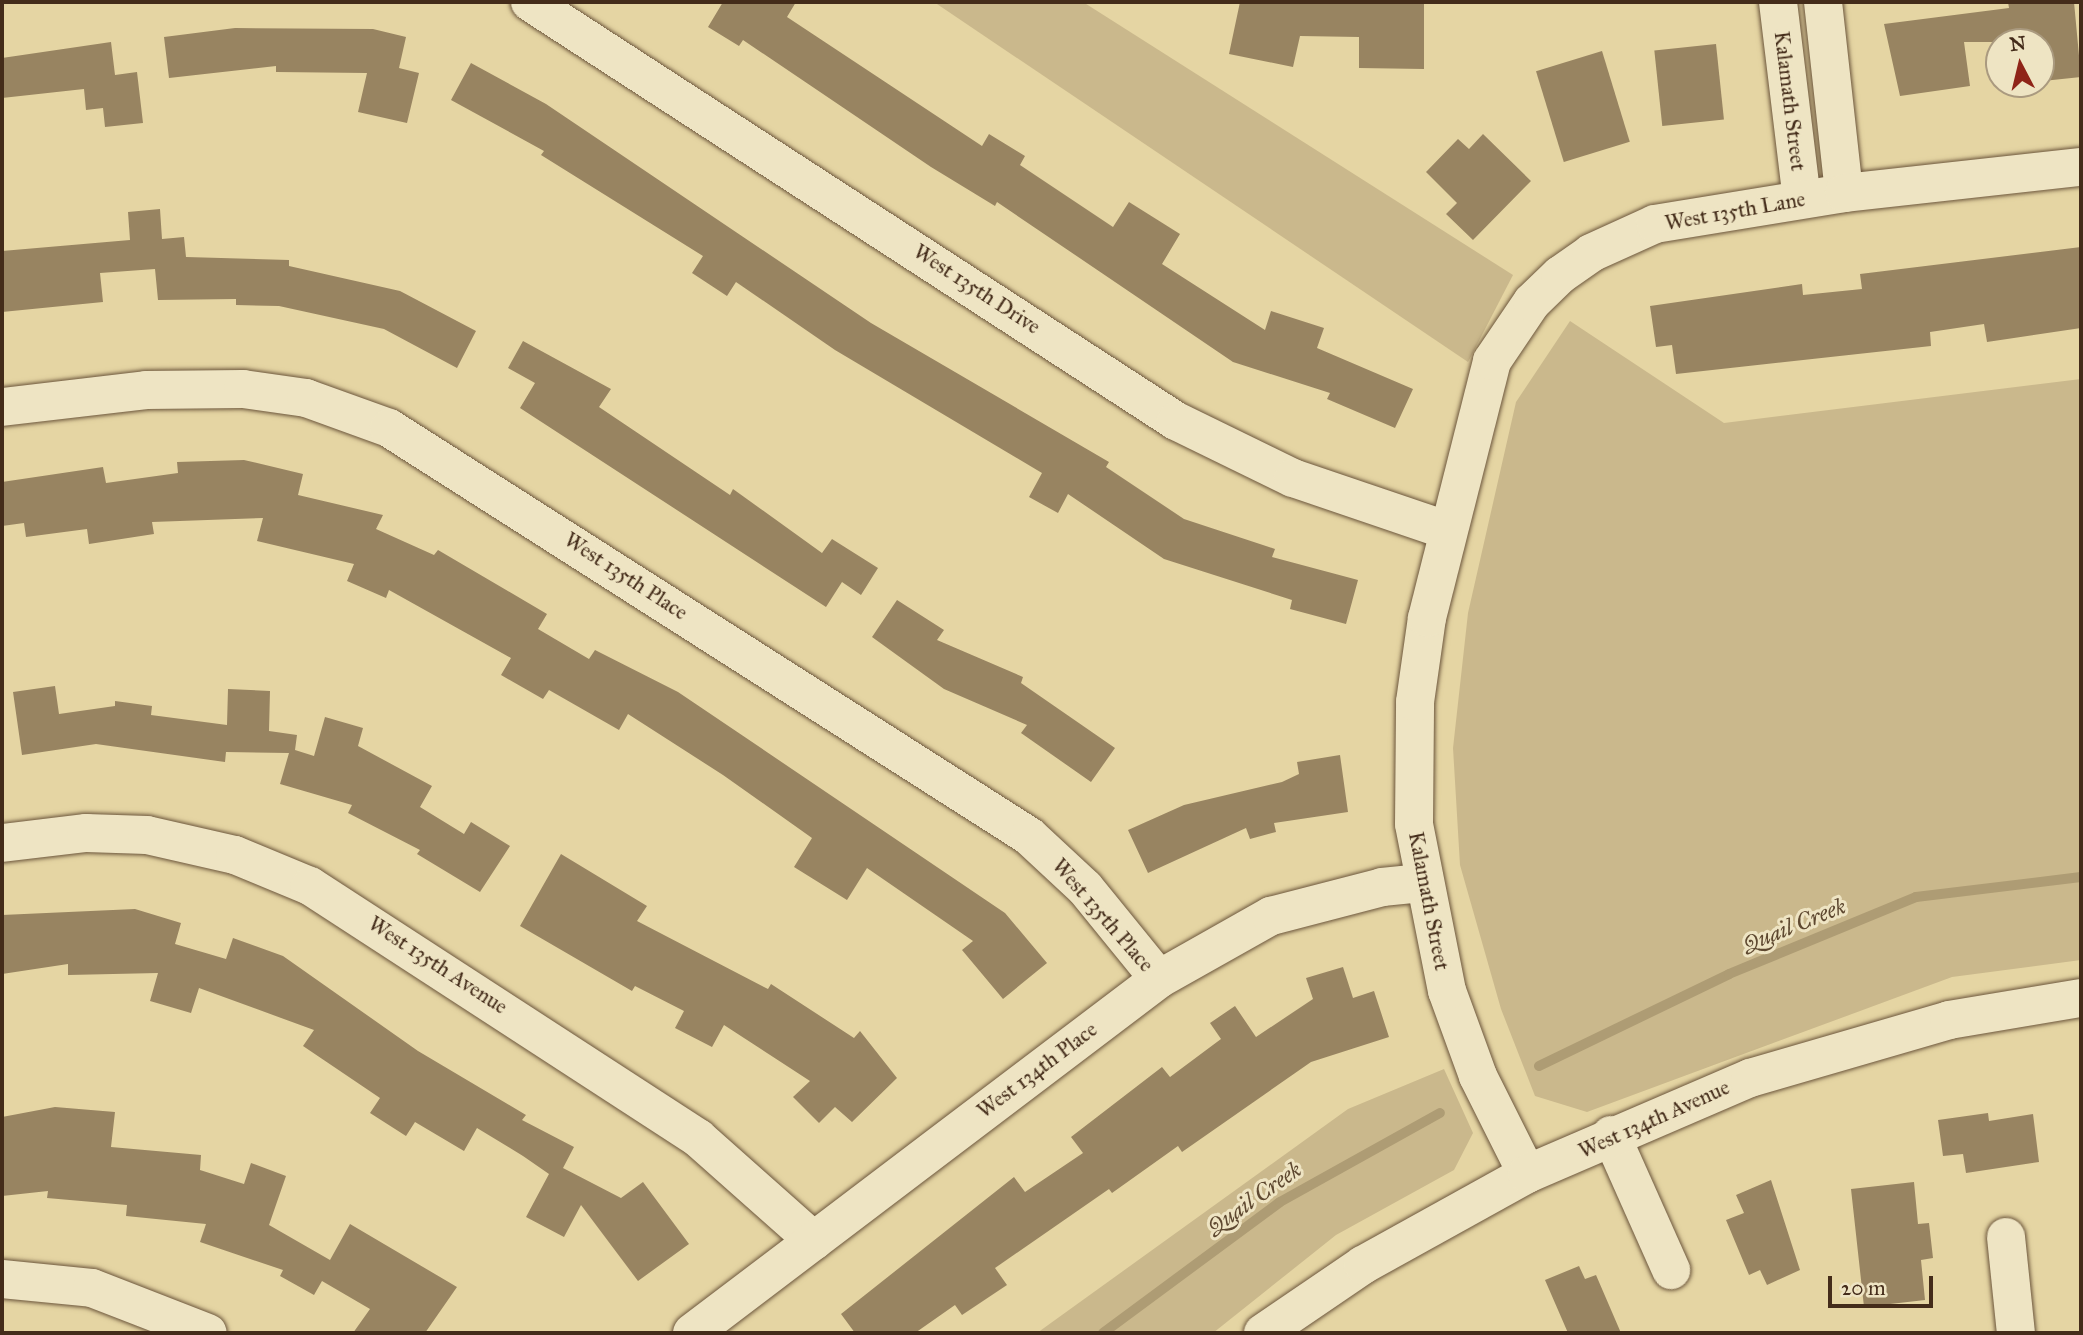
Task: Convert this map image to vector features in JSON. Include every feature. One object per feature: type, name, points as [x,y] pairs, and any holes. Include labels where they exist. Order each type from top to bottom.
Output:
[{"type":"street","name":"West 135th Drive","points":[[530,2],[1176,421],[1293,478],[1446,530]]},
{"type":"street","name":"Kalamath Street","points":[[1778,2],[1802,199]]},
{"type":"street","name":"Kalamath Street","points":[[1822,2],[1844,193]]},
{"type":"street","name":"West 135th Lane","points":[[1446,530],[1492,361],[1532,302],[1560,275],[1591,253],[1656,224],[1844,193],[2081,167]]},
{"type":"street","name":"West 135th Place","points":[[2,407],[146,390],[243,389],[306,398],[390,428],[1029,836],[1085,888],[1159,979]]},
{"type":"street","name":"Kalamath Street","points":[[1446,530],[1415,702],[1414,824],[1422,883],[1451,1003],[1478,1076],[1527,1174]]},
{"type":"street","name":"West 135th Avenue","points":[[2,843],[86,833],[147,835],[235,855],[310,886],[698,1138],[814,1241]]},
{"type":"street","name":"West 134th Place","points":[[692,1333],[1159,979],[1271,916],[1382,887],[1422,883]]},
{"type":"street","name":"West 134th Avenue","points":[[1263,1333],[1363,1265],[1527,1174],[1611,1135],[1815,1056],[1949,1020],[2081,998]]},
{"type":"street","points":[[1611,1135],[1671,1270]]},
{"type":"street","points":[[2006,1237],[2016,1333]]},
{"type":"street","points":[[2,1279],[92,1288],[208,1333]]},
{"type":"shaded area","points":[[934,2],[1083,2],[1513,275],[1468,362]]},
{"type":"shaded area","points":[[1570,321],[1724,423],[2081,379],[2081,960],[1952,977],[1587,1112],[1535,1096],[1501,1009],[1460,865],[1453,748],[1468,613],[1516,402]]},
{"type":"shaded area","points":[[1444,1069],[1473,1133],[1454,1170],[1336,1235],[1213,1333],[1037,1333],[1348,1109]]},
{"type":"building","points":[[723,2],[796,2],[787,17],[982,146],[989,134],[1025,156],[1020,165],[1113,227],[1129,202],[1180,234],[1162,264],[1265,330],[1271,311],[1324,328],[1317,348],[1413,389],[1395,428],[1327,399],[1330,393],[1233,362],[997,202],[995,206],[931,167],[743,40],[739,46],[708,27]]},
{"type":"building","points":[[1240,2],[1424,2],[1424,69],[1359,68],[1359,37],[1300,36],[1293,67],[1229,54]]},
{"type":"building","points":[[2008,2],[2074,2],[2081,77],[2055,80],[2055,28],[1985,28],[1985,42],[1964,42],[1970,86],[1900,96],[1884,24],[2009,8]]},
{"type":"building","points":[[235,28],[373,29],[406,37],[399,68],[419,73],[407,123],[358,112],[367,73],[276,72],[276,66],[169,78],[164,37]]},
{"type":"building","points":[[111,42],[115,75],[137,72],[143,123],[105,127],[103,108],[86,110],[84,89],[2,98],[2,58]]},
{"type":"building","points":[[1716,44],[1724,120],[1662,126],[1654,50]]},
{"type":"building","points":[[1602,51],[1630,142],[1564,162],[1536,71]]},
{"type":"building","points":[[471,63],[546,104],[871,323],[1109,462],[1106,467],[1184,519],[1275,549],[1272,557],[1358,580],[1346,624],[1290,609],[1292,600],[1164,559],[1068,494],[1058,513],[1029,497],[1042,473],[835,350],[736,282],[727,296],[692,273],[703,256],[541,155],[544,151],[451,100]]},
{"type":"building","points":[[1483,134],[1531,181],[1473,240],[1446,214],[1457,203],[1426,172],[1458,139],[1469,149]]},
{"type":"building","points":[[160,209],[162,239],[184,237],[186,257],[289,260],[289,266],[400,291],[476,331],[457,368],[384,329],[279,306],[236,305],[236,299],[158,300],[155,269],[100,273],[103,302],[2,312],[2,251],[130,240],[128,212]]},
{"type":"building","points":[[2081,247],[2081,328],[1987,342],[1984,324],[1930,332],[1931,346],[1676,374],[1672,345],[1656,347],[1650,306],[1802,284],[1803,295],[1862,289],[1860,274]]},
{"type":"building","points":[[523,341],[611,389],[599,407],[730,495],[733,489],[822,553],[832,539],[878,568],[861,595],[842,582],[826,607],[520,408],[535,383],[508,368]]},
{"type":"building","points":[[244,460],[303,474],[298,495],[383,515],[376,529],[434,555],[438,550],[547,614],[538,629],[589,659],[595,650],[678,692],[1005,913],[1047,963],[1003,999],[962,950],[973,941],[867,868],[847,900],[794,867],[812,838],[723,775],[628,714],[619,730],[549,690],[543,699],[501,675],[511,658],[389,590],[386,598],[347,581],[354,564],[257,541],[263,518],[152,522],[154,534],[89,544],[87,529],[26,537],[24,523],[2,526],[2,482],[103,467],[106,483],[178,473],[177,462]]},
{"type":"building","points":[[897,600],[944,630],[937,640],[1023,677],[1021,683],[1115,748],[1091,782],[1021,733],[1027,725],[944,689],[872,637]]},
{"type":"building","points":[[55,686],[59,714],[115,706],[115,701],[152,706],[151,715],[227,725],[228,689],[270,691],[269,731],[297,735],[295,750],[314,756],[325,717],[363,728],[358,746],[432,786],[420,807],[464,834],[471,822],[510,846],[480,892],[417,854],[420,850],[348,813],[352,805],[280,784],[289,753],[226,752],[225,762],[96,744],[22,755],[13,692]]},
{"type":"building","points":[[1340,755],[1348,812],[1274,823],[1276,832],[1250,839],[1246,828],[1148,873],[1128,830],[1184,805],[1282,782],[1299,774],[1297,762]]},
{"type":"building","points":[[561,854],[647,906],[637,921],[768,989],[771,984],[854,1038],[860,1031],[897,1078],[852,1122],[835,1107],[819,1123],[793,1097],[810,1081],[724,1025],[712,1047],[675,1028],[684,1011],[635,986],[632,991],[520,926]]},
{"type":"building","points":[[135,909],[181,923],[175,944],[226,959],[233,938],[283,956],[418,1051],[526,1115],[522,1120],[574,1147],[563,1168],[621,1198],[643,1182],[689,1244],[638,1281],[581,1205],[564,1237],[526,1217],[549,1174],[523,1156],[477,1128],[464,1151],[415,1122],[406,1136],[370,1113],[380,1098],[303,1046],[314,1030],[199,988],[191,1013],[150,1001],[158,973],[68,975],[68,964],[2,974],[2,915]]},
{"type":"building","points":[[1343,967],[1353,998],[1374,991],[1389,1037],[1311,1062],[1182,1152],[1178,1146],[1112,1193],[1109,1189],[995,1268],[1007,1285],[962,1315],[955,1305],[915,1333],[855,1333],[841,1314],[1014,1177],[1025,1192],[1083,1153],[1071,1137],[1162,1067],[1170,1077],[1221,1039],[1210,1023],[1235,1006],[1256,1037],[1313,999],[1306,978]]},
{"type":"building","points":[[55,1107],[115,1112],[111,1147],[201,1155],[200,1170],[244,1184],[251,1163],[286,1176],[269,1225],[330,1260],[350,1224],[457,1287],[425,1333],[353,1333],[370,1309],[322,1281],[314,1295],[280,1276],[283,1270],[200,1242],[206,1224],[126,1216],[127,1205],[47,1198],[48,1191],[2,1196],[2,1117]]},
{"type":"building","points":[[1988,1113],[1989,1121],[2033,1114],[2039,1162],[1966,1173],[1963,1154],[1943,1156],[1938,1120]]},
{"type":"building","points":[[1771,1180],[1800,1270],[1767,1285],[1760,1270],[1749,1275],[1726,1220],[1744,1213],[1736,1195]]},
{"type":"building","points":[[1914,1182],[1918,1224],[1929,1223],[1933,1258],[1921,1260],[1925,1300],[1864,1307],[1851,1189]]},
{"type":"building","points":[[1579,1266],[1585,1279],[1596,1275],[1621,1333],[1568,1333],[1545,1280]]},
{"type":"waterway","name":"Quail Creek","points":[[1539,1066],[1729,974],[1916,897],[2081,877]]},
{"type":"waterway","name":"Quail Creek","points":[[1103,1333],[1280,1202],[1440,1113]]}]
